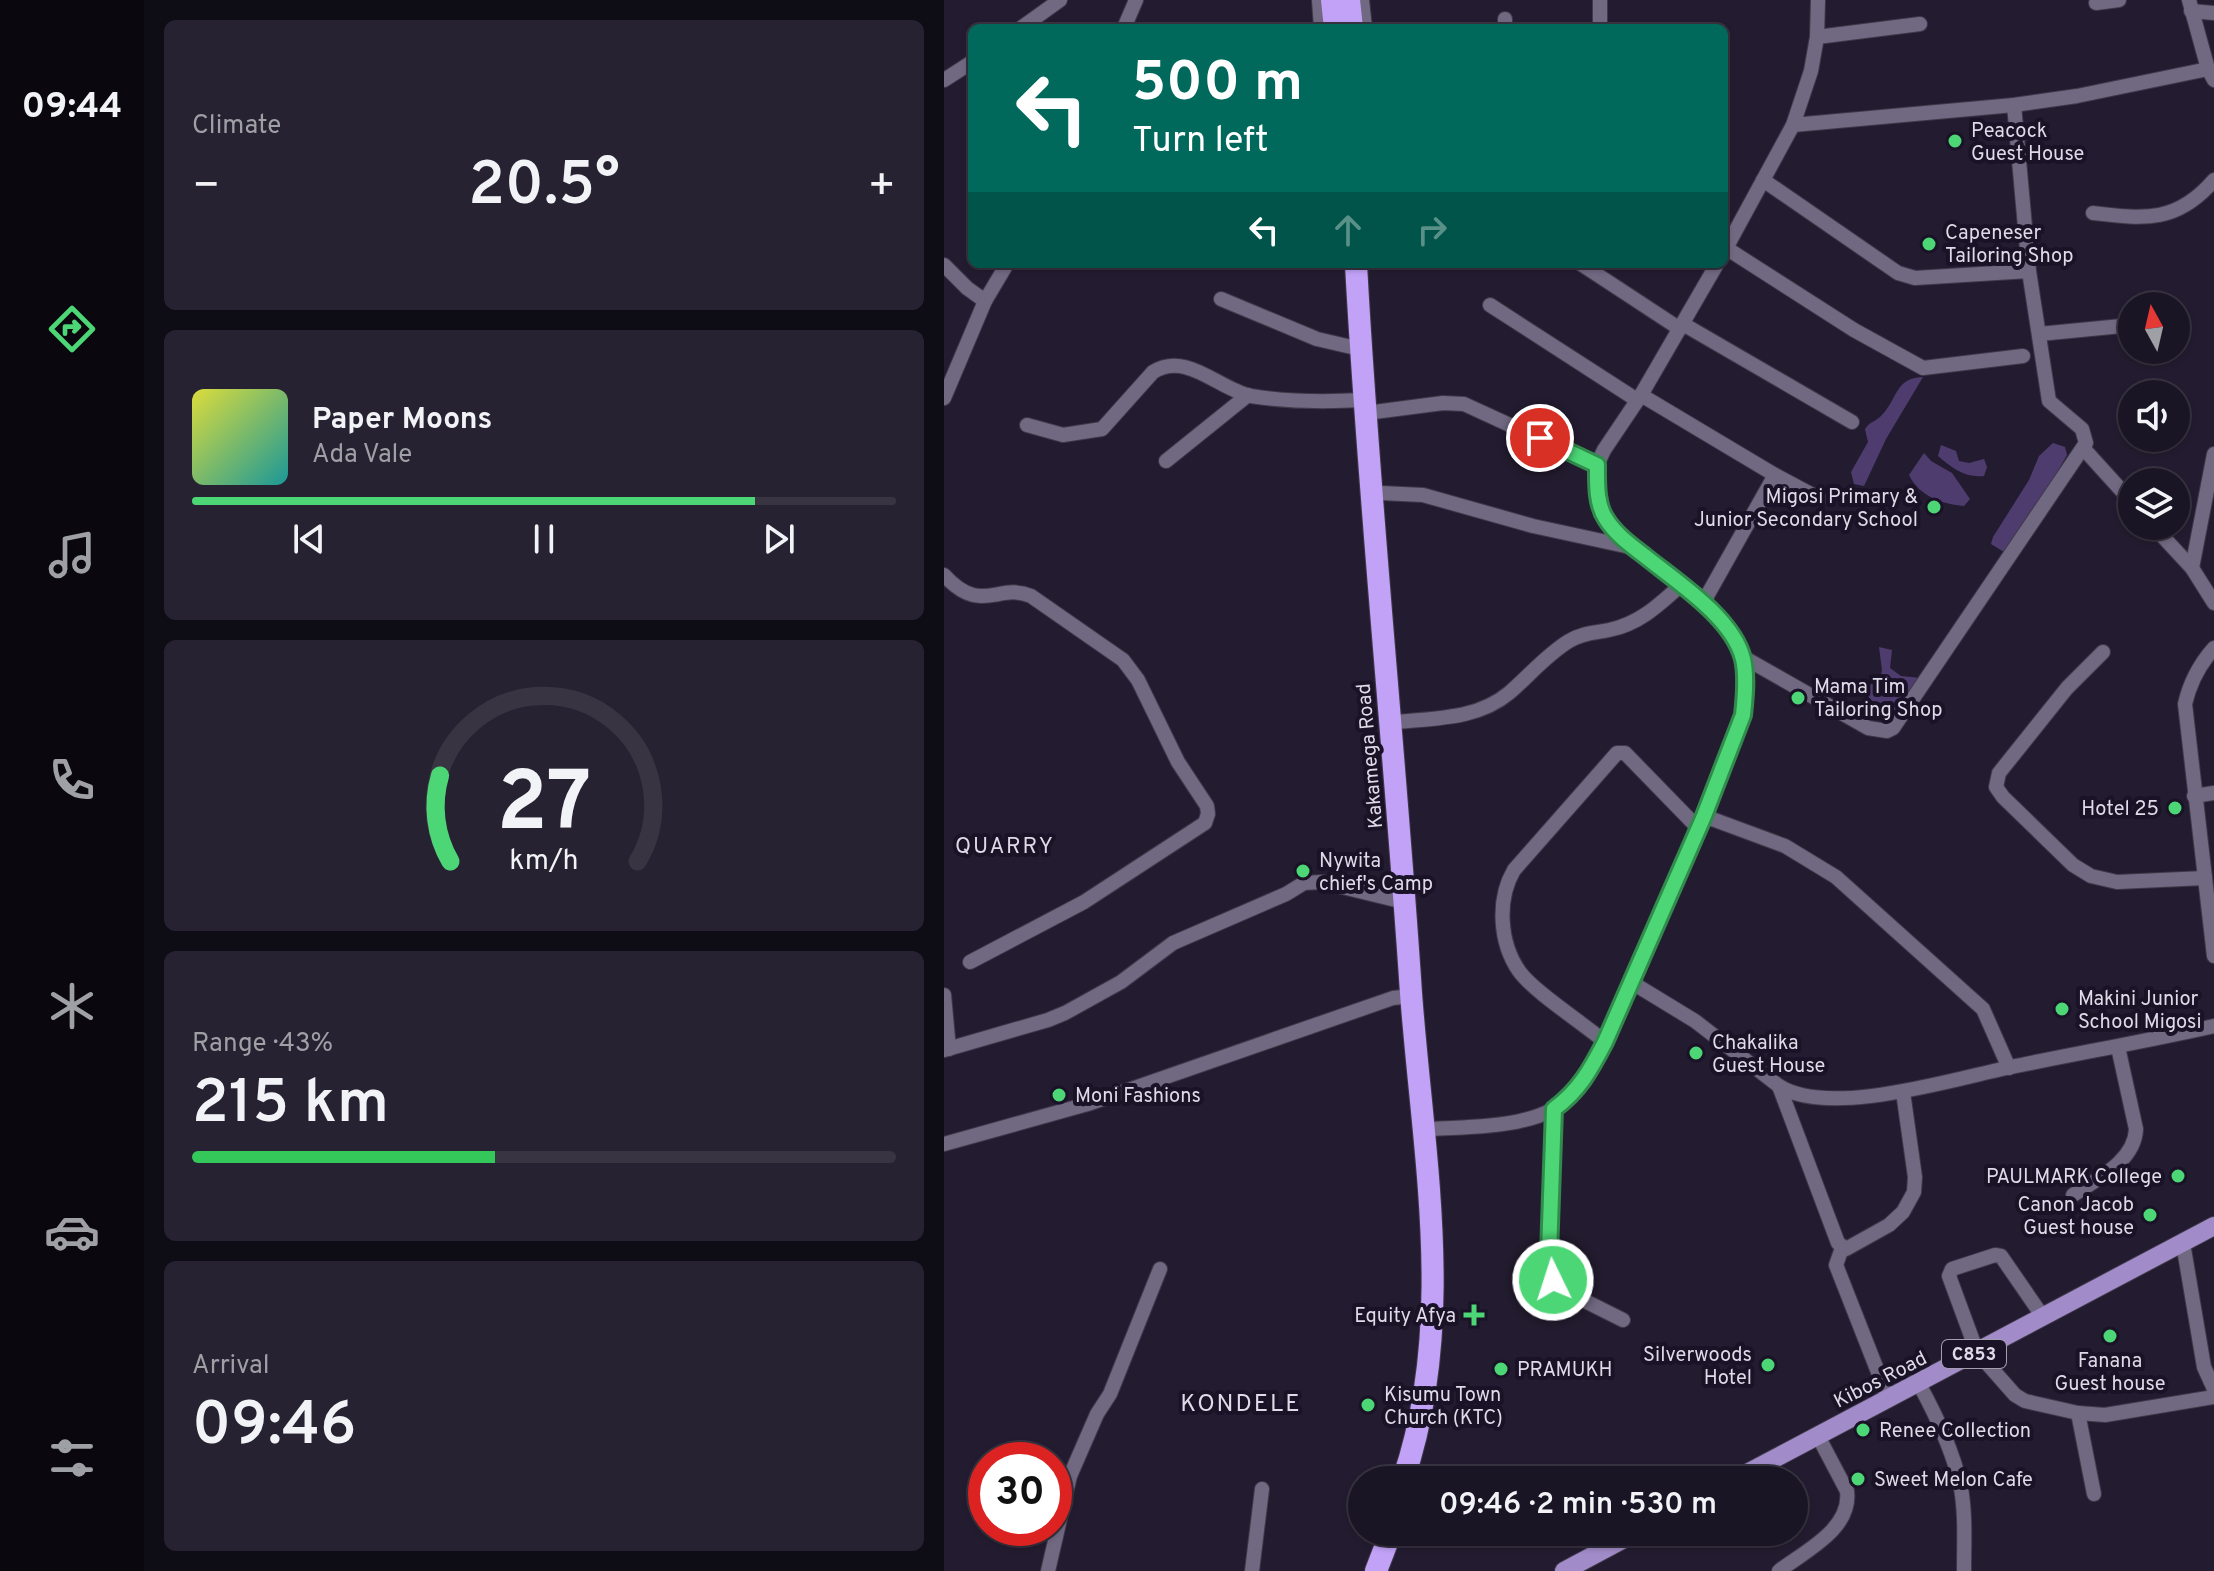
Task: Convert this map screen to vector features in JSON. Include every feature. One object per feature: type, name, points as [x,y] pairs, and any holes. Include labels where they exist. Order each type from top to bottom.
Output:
[{"type":"highway","points":[[1332,0],[1335,24]]},
{"type":"highway","points":[[1349,0],[1352,24]]},
{"type":"highway","name":"Kakamega Road","points":[[1356,268],[1360,349],[1381,493],[1431,1129],[1439,1297],[1435,1365],[1415,1466]]},
{"type":"highway","name":"Kakamega Road","points":[[1366,268],[1373,493],[1426,1159],[1433,1316],[1430,1367],[1408,1466]]},
{"type":"highway","points":[[1373,1571],[1380,1546]]},
{"type":"highway","points":[[1373,1571],[1385,1546]]},
{"type":"main road","name":"Kibos Road","points":[[1761,1466],[2214,1226]]},
{"type":"main road","points":[[1564,1571],[1611,1546]]},
{"type":"street","points":[[1027,24],[1060,0]]},
{"type":"street","points":[[1126,24],[1136,0]]},
{"type":"street","points":[[1319,0],[1321,24]]},
{"type":"street","points":[[1362,0],[1365,24]]},
{"type":"street","points":[[1600,0],[1600,24]]},
{"type":"street","points":[[1728,244],[1793,125],[1811,71],[1817,37],[1818,0]]},
{"type":"street","points":[[2096,3],[2119,0]]},
{"type":"street","points":[[1793,125],[2014,105],[2211,74],[2190,5]]},
{"type":"street","points":[[2190,5],[2214,13]]},
{"type":"street","points":[[1817,37],[1920,24]]},
{"type":"street","points":[[944,80],[968,65]]},
{"type":"street","points":[[1743,657],[1868,728],[1887,731],[1893,728],[2083,448],[2085,433],[2049,401],[2029,271],[2014,105]]},
{"type":"street","points":[[1763,180],[1898,273],[1915,278],[2029,271]]},
{"type":"street","points":[[2093,213],[2133,218],[2158,217],[2184,207],[2214,180]]},
{"type":"street","points":[[1728,252],[1854,330],[1923,368],[2023,356]]},
{"type":"street","points":[[944,265],[985,301]]},
{"type":"street","points":[[944,398],[985,301],[1005,268]]},
{"type":"street","points":[[1587,268],[1682,327],[1852,422]]},
{"type":"street","points":[[1431,1129],[1522,1120],[1554,1109],[1572,1096],[1586,1078],[1605,1042],[1701,822],[1743,715],[1743,657],[1727,629],[1703,603],[1616,533],[1604,517],[1599,499],[1597,465],[1715,268]]},
{"type":"street","points":[[1221,299],[1317,339],[1360,349]]},
{"type":"street","points":[[1490,305],[1639,397],[1820,499]]},
{"type":"street","points":[[2039,334],[2118,326]]},
{"type":"street","points":[[1027,425],[1063,435],[1102,429],[1153,372],[1163,366],[1190,369],[1248,395],[1368,406],[1464,404],[1597,465]]},
{"type":"street","points":[[1166,461],[1248,395]]},
{"type":"street","points":[[2083,448],[2118,487]]},
{"type":"street","points":[[2192,568],[2214,454]]},
{"type":"street","points":[[1703,603],[1775,475]]},
{"type":"street","points":[[1381,493],[1423,495],[1533,526],[1636,549]]},
{"type":"street","points":[[2166,540],[2192,568],[2214,603]]},
{"type":"street","points":[[944,575],[961,592],[972,595],[1023,592],[1116,653],[1138,680],[1178,762],[1207,806],[1208,814],[1205,823],[1084,902],[970,962]]},
{"type":"street","points":[[1398,722],[1472,714],[1506,696],[1570,640],[1588,632],[1610,630],[1635,622],[1681,585]]},
{"type":"street","points":[[2214,648],[2189,687],[2185,704],[2214,956]]},
{"type":"street","points":[[2103,652],[2067,688],[1999,773],[1996,787],[2073,865],[2091,876],[2117,882],[2205,878]]},
{"type":"street","points":[[1605,1042],[1518,970],[1508,948],[1503,924],[1505,887],[1514,870],[1617,753],[1625,753],[1701,822],[1785,846],[1836,877],[1983,1009],[2009,1068]]},
{"type":"street","points":[[2194,796],[2214,793]]},
{"type":"street","points":[[944,995],[947,1050],[1065,1013],[1116,985],[1179,940],[1286,894],[1304,883],[1322,882],[1404,902]]},
{"type":"street","points":[[1631,982],[1695,1021],[1779,1086],[1793,1094],[1816,1099],[1903,1092],[2214,1026]]},
{"type":"street","points":[[944,1144],[1091,1103],[1393,998],[1412,996]]},
{"type":"street","points":[[2073,1195],[2117,1165],[2136,1140],[2118,1047]]},
{"type":"street","points":[[1779,1086],[1842,1248],[1836,1265],[1889,1400]]},
{"type":"street","points":[[1842,1248],[1859,1244],[1889,1225],[1911,1201],[1915,1177],[1903,1092]]},
{"type":"street","points":[[1554,1109],[1549,1254],[1553,1280],[1571,1294],[1623,1320]]},
{"type":"street","points":[[2183,1243],[2204,1367],[2214,1389]]},
{"type":"street","points":[[2043,1317],[2001,1256],[1995,1255],[1952,1269],[1950,1284],[1977,1352],[2018,1397],[2078,1413],[2105,1415],[2214,1397]]},
{"type":"street","points":[[1048,1571],[1070,1476],[1097,1414],[1110,1394],[1160,1269]]},
{"type":"street","points":[[1919,1384],[1944,1436],[1960,1483],[1964,1571]]},
{"type":"street","points":[[2078,1413],[2094,1494]]},
{"type":"street","points":[[1779,1571],[1834,1530],[1848,1498],[1818,1436]]},
{"type":"street","points":[[1252,1571],[1262,1489]]},
{"type":"shaded area","points":[[1923,377],[1886,439],[1864,486],[1854,484],[1851,472],[1868,442],[1865,429],[1886,410],[1901,386],[1914,378]]},
{"type":"shaded area","points":[[2053,443],[2065,447],[2067,455],[2009,555],[1991,544],[1993,537],[2029,480],[2039,456]]},
{"type":"shaded area","points":[[1941,445],[1956,451],[1959,461],[1969,463],[1984,459],[1987,467],[1984,476],[1965,474],[1948,464],[1938,456]]},
{"type":"shaded area","points":[[1924,453],[1931,461],[1952,473],[1970,499],[1964,506],[1932,498],[1913,482],[1909,475]]},
{"type":"shaded area","points":[[1879,647],[1892,650],[1890,668],[1901,676],[1921,678],[1895,712],[1874,703],[1863,691],[1867,685],[1879,683],[1882,670]]},
{"type":"place","name":"Peacock Guest House","points":[[1955,141]]},
{"type":"place","name":"Capeneser Tailoring Shop","points":[[1929,244]]},
{"type":"place","name":"Migosi Primary & Junior Secondary School","points":[[1934,507]]},
{"type":"place","name":"Mama Tim Tailoring Shop","points":[[1798,698]]},
{"type":"place","name":"Hotel 25","points":[[2175,808]]},
{"type":"place","name":"Nywita chief's Camp","points":[[1303,871]]},
{"type":"place","name":"Makini Junior School Migosi","points":[[2062,1009]]},
{"type":"place","name":"Chakalika Guest House","points":[[1696,1053]]},
{"type":"place","name":"Moni Fashions","points":[[1059,1095]]},
{"type":"place","name":"PAULMARK College","points":[[2178,1176]]},
{"type":"place","name":"Canon Jacob Guest house","points":[[2150,1215]]},
{"type":"place","name":"Equity Afya","points":[[1474,1315]]},
{"type":"place","name":"Fanana Guest house","points":[[2110,1336]]},
{"type":"place","name":"Silverwoods Hotel","points":[[1768,1365]]},
{"type":"place","name":"PRAMUKH","points":[[1501,1369]]},
{"type":"place","name":"Kisumu Town Church (KTC)","points":[[1368,1405]]},
{"type":"place","name":"Renee Collection","points":[[1863,1430]]},
{"type":"place","name":"Sweet Melon Cafe","points":[[1858,1479]]},
{"type":"district","name":"QUARRY","points":[[1005,845]]},
{"type":"district","name":"KONDELE","points":[[1241,1403]]},
{"type":"route","points":[[1540,438],[1597,465],[1599,499],[1604,517],[1616,533],[1703,603],[1727,629],[1743,657],[1745,698],[1743,715],[1704,816],[1605,1042],[1586,1078],[1572,1096],[1554,1109],[1549,1254],[1553,1280]]}]
